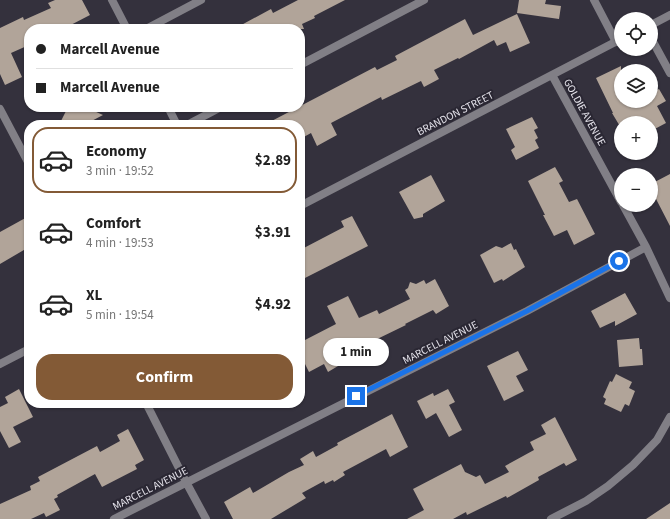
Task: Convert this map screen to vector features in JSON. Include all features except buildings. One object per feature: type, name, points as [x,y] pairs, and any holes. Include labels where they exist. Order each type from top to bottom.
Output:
[{"type":"street","points":[[112,0],[124,24]]},
{"type":"street","points":[[155,24],[201,0]]},
{"type":"street","points":[[305,62],[424,0]]},
{"type":"street","points":[[594,0],[614,33]]},
{"type":"street","points":[[658,21],[670,15]]},
{"type":"street","name":"BRANDON STREET","points":[[305,203],[614,44]]},
{"type":"street","points":[[658,51],[670,73]]},
{"type":"street","name":"GOLDIE AVENUE","points":[[552,75],[614,189]]},
{"type":"street","points":[[0,109],[24,155]]},
{"type":"street","points":[[196,120],[212,112]]},
{"type":"street","points":[[627,212],[646,247],[670,298]]},
{"type":"street","name":"MARCELL AVENUE","points":[[114,519],[527,311],[646,247]]},
{"type":"street","points":[[0,364],[24,352]]},
{"type":"street","points":[[149,408],[206,519]]},
{"type":"street","points":[[551,519],[586,502],[633,465],[656,440],[670,417]]},
{"type":"route","points":[[356,396],[527,311],[619,261]]}]
